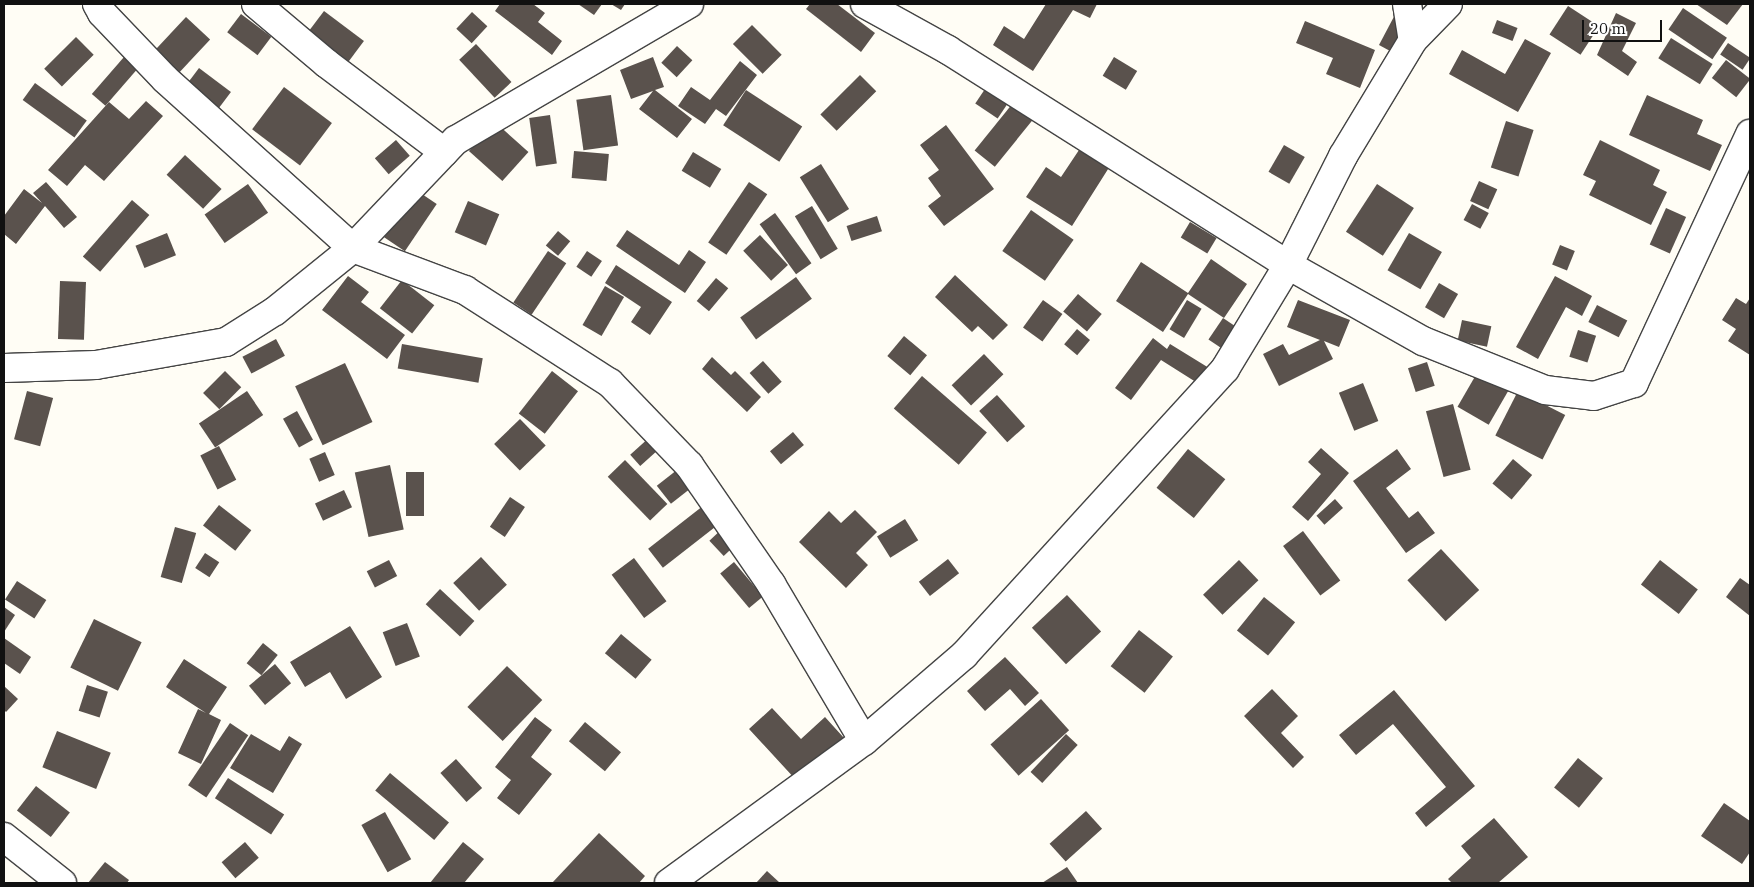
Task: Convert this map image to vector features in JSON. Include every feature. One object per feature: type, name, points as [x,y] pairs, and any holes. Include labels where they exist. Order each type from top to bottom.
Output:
[{"type":"street","points":[[98,4],[102,14],[165,79],[353,248],[465,290],[610,383],[689,465],[771,584],[864,741]]},
{"type":"street","points":[[256,4],[326,63],[444,152]]},
{"type":"street","points":[[4,368],[96,365],[226,342],[275,311],[353,248],[456,140],[689,4]]},
{"type":"street","points":[[865,4],[948,50],[1288,266],[1423,341],[1544,390],[1594,396],[1634,383],[1750,134]]},
{"type":"street","points":[[1407,4],[1412,40]]},
{"type":"street","points":[[669,883],[864,741],[964,655],[1225,370],[1288,266],[1343,156],[1412,40],[1448,4]]},
{"type":"street","points":[[4,837],[62,883]]},
{"type":"building","points":[[500,4],[533,4],[545,13],[538,22],[562,41],[552,55],[495,11]]},
{"type":"building","points":[[578,4],[602,4],[594,15]]},
{"type":"building","points":[[611,4],[625,4],[621,10]]},
{"type":"building","points":[[810,4],[837,4],[875,33],[861,52],[806,9]]},
{"type":"building","points":[[1046,4],[1097,4],[1090,18],[1073,10],[1033,71],[993,45],[1004,26],[1024,39]]},
{"type":"building","points":[[1696,4],[1743,4],[1727,25]]},
{"type":"building","points":[[1568,6],[1599,26],[1581,55],[1549,35]]},
{"type":"building","points":[[1683,8],[1727,38],[1712,59],[1668,30]]},
{"type":"building","points":[[1398,9],[1403,58],[1379,45]]},
{"type":"building","points":[[324,11],[364,41],[348,63],[308,33]]},
{"type":"building","points":[[472,12],[487,26],[472,43],[456,29]]},
{"type":"building","points":[[1616,13],[1636,23],[1622,51],[1637,62],[1628,76],[1597,55]]},
{"type":"building","points":[[241,14],[271,37],[258,55],[227,32]]},
{"type":"building","points":[[186,17],[210,40],[177,75],[153,52]]},
{"type":"building","points":[[1497,20],[1518,28],[1513,41],[1492,33]]},
{"type":"building","points":[[1305,21],[1375,50],[1360,88],[1326,74],[1333,58],[1296,43]]},
{"type":"building","points":[[752,25],[782,55],[763,74],[733,44]]},
{"type":"building","points":[[76,37],[94,55],[62,86],[44,69]]},
{"type":"building","points":[[1671,38],[1713,64],[1700,84],[1658,58]]},
{"type":"building","points":[[1525,39],[1551,53],[1518,112],[1449,74],[1462,50],[1505,74]]},
{"type":"building","points":[[1728,43],[1750,58],[1743,70],[1720,55]]},
{"type":"building","points":[[476,44],[511,82],[495,98],[459,60]]},
{"type":"building","points":[[677,46],[692,60],[677,77],[661,63]]},
{"type":"building","points":[[124,57],[138,69],[105,106],[92,94]]},
{"type":"building","points":[[653,57],[664,87],[655,90],[692,119],[677,138],[639,109],[653,91],[631,99],[620,70]]},
{"type":"building","points":[[1114,57],[1137,71],[1126,90],[1103,76]]},
{"type":"building","points":[[1726,60],[1750,79],[1736,97],[1712,78]]},
{"type":"building","points":[[740,61],[757,75],[726,116],[716,109],[705,124],[678,106],[691,87],[710,100]]},
{"type":"building","points":[[199,68],[231,92],[219,108],[187,84]]},
{"type":"building","points":[[860,75],[876,91],[837,131],[820,115]]},
{"type":"building","points":[[35,83],[87,121],[74,138],[23,100]]},
{"type":"building","points":[[987,86],[1009,101],[998,119],[975,103]]},
{"type":"building","points":[[284,87],[332,123],[300,165],[252,129]]},
{"type":"building","points":[[746,90],[802,126],[779,162],[723,125]]},
{"type":"building","points":[[611,95],[618,146],[583,150],[576,100]]},
{"type":"building","points":[[1647,95],[1703,120],[1697,134],[1722,145],[1710,171],[1629,135]]},
{"type":"building","points":[[146,101],[163,116],[104,181],[85,165],[67,186],[48,170],[109,102],[129,119]]},
{"type":"building","points":[[1013,103],[1033,119],[995,167],[975,150]]},
{"type":"building","points":[[550,115],[557,164],[536,166],[529,118]]},
{"type":"building","points":[[1506,121],[1534,130],[1518,177],[1491,168]]},
{"type":"building","points":[[495,122],[528,152],[502,181],[469,151]]},
{"type":"building","points":[[946,125],[994,189],[944,226],[928,206],[941,196],[928,178],[939,170],[920,145]]},
{"type":"building","points":[[396,140],[410,156],[389,174],[375,158]]},
{"type":"building","points":[[1600,140],[1660,170],[1653,185],[1667,192],[1651,225],[1589,195],[1596,181],[1583,175]]},
{"type":"building","points":[[1284,145],[1305,157],[1289,184],[1268,172]]},
{"type":"building","points":[[1081,147],[1110,166],[1072,226],[1026,197],[1046,167],[1061,177]]},
{"type":"building","points":[[574,151],[609,154],[607,181],[572,178]]},
{"type":"building","points":[[693,152],[721,169],[710,188],[682,171]]},
{"type":"building","points":[[185,155],[222,189],[203,209],[167,175]]},
{"type":"building","points":[[821,164],[849,209],[828,222],[800,177]]},
{"type":"building","points":[[1479,181],[1497,189],[1488,209],[1470,201]]},
{"type":"building","points":[[46,182],[77,217],[64,228],[45,206],[16,244],[4,234],[4,216],[24,189],[42,203],[33,193]]},
{"type":"building","points":[[749,182],[767,194],[726,255],[708,243]]},
{"type":"building","points":[[248,184],[268,213],[225,243],[205,214]]},
{"type":"building","points":[[1377,184],[1414,208],[1383,256],[1346,232]]},
{"type":"building","points":[[416,190],[437,204],[405,251],[384,237]]},
{"type":"building","points":[[132,200],[149,215],[100,272],[83,257]]},
{"type":"building","points":[[468,201],[499,214],[486,246],[455,232]]},
{"type":"building","points":[[1472,204],[1489,213],[1480,229],[1464,220]]},
{"type":"building","points":[[812,206],[838,249],[821,259],[795,216]]},
{"type":"building","points":[[1666,208],[1686,217],[1670,253],[1650,245]]},
{"type":"building","points":[[1031,210],[1074,240],[1045,281],[1002,251]]},
{"type":"building","points":[[775,213],[811,263],[796,274],[760,224]]},
{"type":"building","points":[[877,216],[882,231],[852,241],[847,226]]},
{"type":"building","points":[[1190,222],[1217,238],[1207,253],[1181,237]]},
{"type":"building","points":[[627,230],[679,265],[689,250],[706,262],[685,293],[616,246]]},
{"type":"building","points":[[558,231],[570,241],[558,256],[546,246]]},
{"type":"building","points":[[167,233],[176,255],[144,268],[135,246]]},
{"type":"building","points":[[1409,233],[1442,252],[1420,289],[1388,270]]},
{"type":"building","points":[[760,235],[788,265],[771,281],[743,251]]},
{"type":"building","points":[[1560,245],[1575,251],[1567,270],[1552,264]]},
{"type":"building","points":[[548,251],[566,263],[532,315],[513,302]]},
{"type":"building","points":[[587,251],[602,261],[591,277],[576,267]]},
{"type":"building","points":[[1211,259],[1247,284],[1224,318],[1188,294],[1163,332],[1116,301],[1141,262],[1188,293]]},
{"type":"building","points":[[616,265],[672,302],[650,335],[631,322],[641,307],[605,283]]},
{"type":"building","points":[[955,275],[1008,325],[993,340],[978,326],[972,332],[935,297]]},
{"type":"building","points":[[348,276],[369,292],[361,302],[405,335],[387,359],[322,310]]},
{"type":"building","points":[[1555,276],[1592,296],[1582,316],[1566,307],[1538,359],[1516,347]]},
{"type":"building","points":[[796,277],[812,299],[756,339],[740,318]]},
{"type":"building","points":[[716,278],[728,288],[709,311],[697,301]]},
{"type":"building","points":[[402,280],[434,305],[412,334],[380,308]]},
{"type":"building","points":[[60,281],[86,282],[84,340],[58,339]]},
{"type":"building","points":[[1439,283],[1458,294],[1444,318],[1425,307]]},
{"type":"building","points":[[605,286],[624,297],[602,336],[582,325]]},
{"type":"building","points":[[1078,294],[1102,314],[1087,332],[1063,312]]},
{"type":"building","points":[[1736,298],[1746,304],[1750,298],[1750,355],[1728,341],[1736,329],[1722,320]]},
{"type":"building","points":[[1043,300],[1062,314],[1042,342],[1023,328]]},
{"type":"building","points":[[1187,300],[1202,309],[1184,338],[1169,329]]},
{"type":"building","points":[[1298,300],[1350,320],[1339,347],[1324,341],[1333,359],[1279,386],[1263,354],[1283,344],[1289,355],[1320,340],[1287,327]]},
{"type":"building","points":[[1597,305],[1627,320],[1619,337],[1588,322]]},
{"type":"building","points":[[1223,318],[1238,328],[1223,350],[1208,340]]},
{"type":"building","points":[[1462,320],[1491,326],[1487,347],[1458,341]]},
{"type":"building","points":[[1077,329],[1090,340],[1077,355],[1064,344]]},
{"type":"building","points":[[1578,330],[1596,336],[1587,363],[1569,357]]},
{"type":"building","points":[[904,336],[927,355],[910,375],[887,356]]},
{"type":"building","points":[[1153,338],[1167,349],[1170,344],[1209,368],[1199,384],[1161,360],[1131,400],[1115,388]]},
{"type":"building","points":[[276,339],[285,356],[251,374],[242,357]]},
{"type":"building","points":[[402,344],[483,358],[478,383],[398,369]]},
{"type":"building","points":[[984,354],[1003,374],[971,405],[952,385]]},
{"type":"building","points":[[712,357],[731,375],[735,371],[761,397],[747,412],[702,369]]},
{"type":"building","points":[[763,361],[782,382],[768,394],[750,373]]},
{"type":"building","points":[[1427,362],[1435,386],[1416,392],[1408,368]]},
{"type":"building","points":[[345,363],[372,422],[323,445],[295,386]]},
{"type":"building","points":[[225,371],[241,387],[219,409],[203,393]]},
{"type":"building","points":[[552,371],[578,391],[545,434],[519,414]]},
{"type":"building","points":[[1477,373],[1508,391],[1489,425],[1458,407]]},
{"type":"building","points":[[922,376],[987,432],[959,465],[894,408]]},
{"type":"building","points":[[1363,383],[1378,421],[1354,431],[1339,393]]},
{"type":"building","points":[[27,391],[53,398],[40,446],[14,439]]},
{"type":"building","points":[[247,391],[263,415],[215,447],[199,423]]},
{"type":"building","points":[[1518,391],[1565,415],[1543,460],[1495,436]]},
{"type":"building","points":[[997,395],[1025,426],[1007,442],[979,411]]},
{"type":"building","points":[[1453,404],[1471,470],[1444,477],[1426,411]]},
{"type":"building","points":[[297,411],[313,440],[299,448],[283,419]]},
{"type":"building","points":[[520,419],[546,446],[520,471],[494,444]]},
{"type":"building","points":[[793,432],[804,445],[781,464],[770,451]]},
{"type":"building","points":[[651,436],[661,447],[640,466],[630,455]]},
{"type":"building","points":[[219,446],[236,480],[218,489],[200,456]]},
{"type":"building","points":[[1321,448],[1349,473],[1308,521],[1292,507],[1321,474],[1308,462]]},
{"type":"building","points":[[1188,449],[1225,479],[1194,518],[1157,488]]},
{"type":"building","points":[[1397,449],[1411,469],[1386,488],[1409,518],[1418,511],[1435,533],[1406,553],[1353,481]]},
{"type":"building","points":[[325,452],[335,475],[319,482],[309,459]]},
{"type":"building","points":[[1513,459],[1532,475],[1512,500],[1492,484]]},
{"type":"building","points":[[625,460],[667,504],[650,521],[608,477]]},
{"type":"building","points":[[390,465],[404,530],[369,537],[355,472]]},
{"type":"building","points":[[682,466],[696,484],[671,504],[657,486]]},
{"type":"building","points":[[406,472],[424,472],[424,516],[406,516]]},
{"type":"building","points":[[344,490],[352,507],[323,521],[315,504]]},
{"type":"building","points":[[510,497],[525,507],[505,537],[490,527]]},
{"type":"building","points":[[1335,499],[1343,508],[1324,525],[1316,516]]},
{"type":"building","points":[[708,502],[723,521],[663,568],[648,549]]},
{"type":"building","points":[[219,505],[251,530],[235,551],[203,525]]},
{"type":"building","points":[[855,510],[877,532],[856,553],[868,565],[846,588],[799,542],[829,511],[841,523]]},
{"type":"building","points":[[905,519],[918,540],[890,558],[877,536]]},
{"type":"building","points":[[175,527],[196,533],[182,583],[161,577]]},
{"type":"building","points":[[724,527],[738,542],[724,556],[709,541]]},
{"type":"building","points":[[1303,531],[1340,581],[1320,596],[1283,546]]},
{"type":"building","points":[[1441,549],[1479,590],[1446,621],[1407,580]]},
{"type":"building","points":[[205,553],[219,562],[209,577],[195,568]]},
{"type":"building","points":[[481,557],[507,585],[479,611],[453,583]]},
{"type":"building","points":[[634,558],[666,601],[644,618],[612,575]]},
{"type":"building","points":[[948,559],[959,573],[930,596],[919,582]]},
{"type":"building","points":[[389,560],[397,576],[375,587],[367,571]]},
{"type":"building","points":[[1239,560],[1258,580],[1222,615],[1203,595]]},
{"type":"building","points":[[1660,560],[1698,590],[1679,614],[1641,584]]},
{"type":"building","points":[[734,562],[763,596],[749,608],[720,574]]},
{"type":"building","points":[[1740,578],[1750,585],[1750,616],[1726,597]]},
{"type":"building","points":[[17,581],[46,600],[34,619],[5,599]]},
{"type":"building","points":[[440,589],[474,621],[460,636],[426,604]]},
{"type":"building","points":[[1067,595],[1101,632],[1066,664],[1032,628]]},
{"type":"building","points":[[1264,597],[1295,622],[1268,656],[1237,630]]},
{"type":"building","points":[[4,607],[15,615],[4,632]]},
{"type":"building","points":[[94,619],[142,642],[118,691],[70,668]]},
{"type":"building","points":[[407,623],[420,657],[396,666],[383,632]]},
{"type":"building","points":[[350,626],[382,677],[346,699],[330,672],[305,687],[290,662]]},
{"type":"building","points":[[1139,630],[1173,656],[1145,693],[1111,666]]},
{"type":"building","points":[[621,634],[652,660],[636,679],[605,653]]},
{"type":"building","points":[[4,638],[31,657],[20,674],[4,663]]},
{"type":"building","points":[[263,643],[278,655],[261,675],[247,663]]},
{"type":"building","points":[[1005,657],[1039,693],[1025,706],[1010,689],[985,711],[967,691]]},
{"type":"building","points":[[184,659],[227,687],[209,714],[221,720],[201,764],[178,753],[198,709],[206,713],[166,687]]},
{"type":"building","points":[[275,664],[291,683],[265,705],[249,686]]},
{"type":"building","points":[[507,666],[542,700],[503,741],[467,707]]},
{"type":"building","points":[[87,685],[108,692],[100,717],[79,711]]},
{"type":"building","points":[[4,686],[18,699],[6,712],[4,710]]},
{"type":"building","points":[[1272,689],[1298,716],[1281,733],[1304,757],[1293,768],[1244,716]]},
{"type":"building","points":[[1394,690],[1475,786],[1426,827],[1415,813],[1446,787],[1393,724],[1356,755],[1339,735]]},
{"type":"building","points":[[1041,699],[1069,730],[1019,776],[990,745]]},
{"type":"building","points":[[772,708],[801,739],[825,717],[844,738],[797,781],[749,729]]},
{"type":"building","points":[[535,717],[552,730],[531,757],[552,774],[519,815],[497,798],[511,780],[495,767]]},
{"type":"building","points":[[585,722],[621,752],[605,771],[569,741]]},
{"type":"building","points":[[230,723],[248,735],[206,797],[188,785]]},
{"type":"building","points":[[57,731],[111,753],[96,789],[42,767]]},
{"type":"building","points":[[251,734],[280,751],[289,736],[302,744],[273,793],[230,768]]},
{"type":"building","points":[[1066,734],[1078,745],[1042,783],[1031,772]]},
{"type":"building","points":[[1578,758],[1603,778],[1579,808],[1554,788]]},
{"type":"building","points":[[456,759],[482,788],[466,802],[440,773]]},
{"type":"building","points":[[390,773],[449,822],[434,840],[375,791]]},
{"type":"building","points":[[228,778],[284,814],[271,835],[215,798]]},
{"type":"building","points":[[36,786],[70,812],[51,837],[17,810]]},
{"type":"building","points":[[1724,803],[1750,821],[1750,852],[1742,864],[1701,836]]},
{"type":"building","points":[[1086,811],[1102,829],[1066,862],[1050,844]]},
{"type":"building","points":[[385,812],[411,859],[388,872],[361,825]]},
{"type":"building","points":[[1494,818],[1528,857],[1498,883],[1452,883],[1448,879],[1471,858],[1461,846]]},
{"type":"building","points":[[599,833],[645,876],[639,883],[552,883]]},
{"type":"building","points":[[245,842],[259,858],[235,878],[222,862]]},
{"type":"building","points":[[463,842],[484,859],[464,883],[430,883]]},
{"type":"building","points":[[105,862],[129,880],[127,883],[88,883]]},
{"type":"building","points":[[1067,867],[1078,883],[1042,883]]},
{"type":"building","points":[[767,871],[780,883],[756,883]]}]
